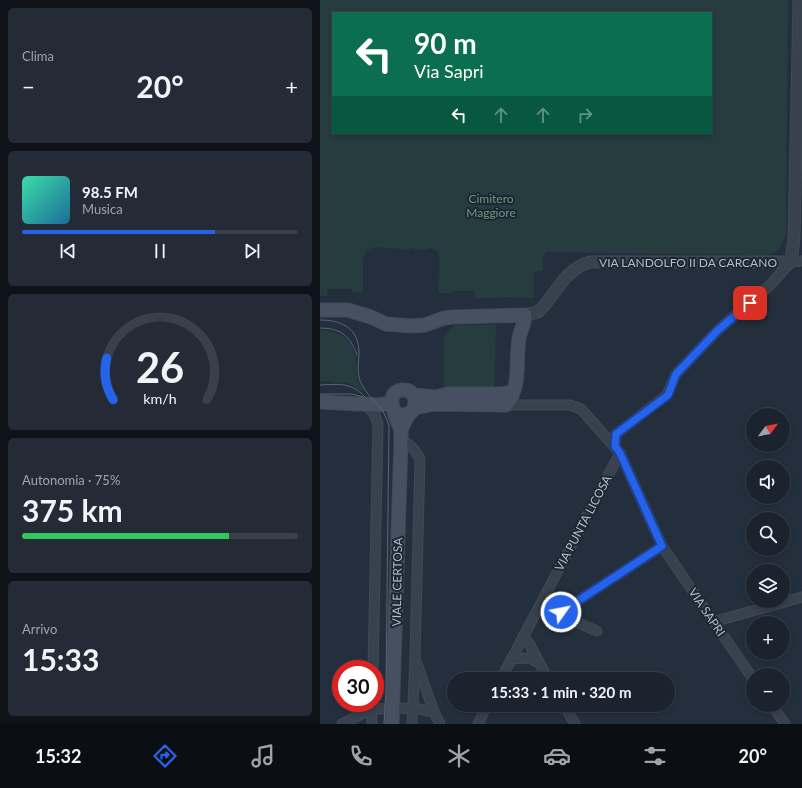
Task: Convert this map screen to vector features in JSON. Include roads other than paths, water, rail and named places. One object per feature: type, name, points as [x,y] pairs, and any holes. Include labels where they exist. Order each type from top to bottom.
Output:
[{"type":"main road","points":[[320,310],[348,310],[371,317],[386,324],[411,326],[425,325],[444,318],[453,317],[531,314]]},
{"type":"main road","points":[[320,402],[393,407],[401,414],[434,404],[506,405],[516,384],[519,338],[525,323],[531,314]]},
{"type":"main road","points":[[393,407],[392,398],[394,394],[400,391],[407,391],[413,395],[433,397],[448,394],[502,394],[513,392]]},
{"type":"main road","points":[[412,411],[415,400],[413,395]]},
{"type":"main road","name":"VIALE CERTOSA","points":[[392,724],[394,708],[401,435],[393,407]]},
{"type":"main road","name":"VIALE CERTOSA","points":[[401,435],[412,411]]},
{"type":"street","points":[[797,262],[794,239],[799,0]]},
{"type":"street","name":"VIA LANDOLFO II DA CARCANO","points":[[531,314],[541,309],[575,268],[590,262],[797,262]]},
{"type":"street","name":"VIA PUNTA LICOSA","points":[[504,672],[618,450],[616,434],[668,395],[676,374],[718,330],[797,262]]},
{"type":"street","name":"VIALE CERTOSA","points":[[363,404],[374,413],[378,424],[373,660]]},
{"type":"street","name":"VIA SAPRI","points":[[506,405],[570,405],[581,409],[618,450],[662,546],[746,668]]},
{"type":"street","name":"VIALE CERTOSA","points":[[401,435],[420,459],[412,724]]},
{"type":"street","points":[[597,631],[571,620],[561,612],[662,546]]},
{"type":"street","points":[[713,622],[802,597]]},
{"type":"street","points":[[523,636],[530,645],[544,672]]},
{"type":"street","points":[[511,659],[529,658],[539,663]]},
{"type":"street","name":"VIALE CERTOSA","points":[[415,659],[434,712],[440,724]]},
{"type":"street","points":[[384,707],[413,708],[434,712]]},
{"type":"street","points":[[342,724],[362,712]]},
{"type":"street","points":[[372,712],[372,724]]},
{"type":"street","points":[[478,724],[484,712]]},
{"type":"street","points":[[568,712],[575,724]]},
{"type":"street","points":[[777,712],[785,724]]},
{"type":"tram line","points":[[320,320],[341,323],[347,326],[355,336],[359,351],[358,373],[360,381],[365,390],[384,413],[389,426],[386,689],[384,724]]},
{"type":"tram line","points":[[320,328],[327,328],[344,334],[348,338],[357,355]]},
{"type":"tram line","points":[[320,385],[339,384],[350,386],[365,397]]},
{"type":"tram line","points":[[320,394],[352,394],[363,397]]},
{"type":"park label","name":"Cimitero Maggiore","points":[[491,205]]}]
